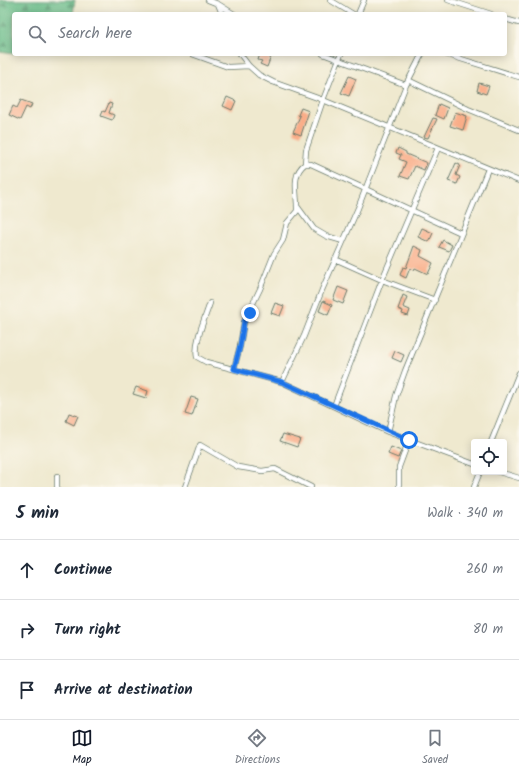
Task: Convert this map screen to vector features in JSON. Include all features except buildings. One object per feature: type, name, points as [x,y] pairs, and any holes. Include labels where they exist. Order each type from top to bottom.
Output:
[{"type":"street","points":[[208,0],[217,2],[231,12]]},
{"type":"street","points":[[330,0],[350,12]]},
{"type":"street","points":[[359,12],[364,0]]},
{"type":"street","points":[[448,0],[485,12]]},
{"type":"street","points":[[217,2],[221,12]]},
{"type":"street","points":[[507,20],[519,23]]},
{"type":"street","points":[[198,56],[228,67],[249,66]]},
{"type":"street","points":[[242,56],[249,66],[259,75],[273,82],[323,100],[519,181]]},
{"type":"street","points":[[328,56],[407,82],[519,130]]},
{"type":"street","points":[[305,164],[306,150],[340,56]]},
{"type":"street","points":[[282,382],[304,336],[335,258],[365,189],[407,82],[421,56]]},
{"type":"street","points":[[451,56],[519,77]]},
{"type":"street","points":[[334,406],[382,280],[438,148]]},
{"type":"street","points":[[234,369],[244,322],[260,289],[274,254],[283,240],[287,223],[295,214],[297,206],[294,187],[301,167],[305,164],[311,164],[461,233]]},
{"type":"street","points":[[388,432],[396,396],[405,371],[488,169]]},
{"type":"street","points":[[297,206],[314,229],[326,236],[343,241]]},
{"type":"street","points":[[335,258],[382,280],[435,300]]},
{"type":"street","points":[[210,303],[196,351],[198,357],[206,362],[282,382],[388,432],[471,463]]},
{"type":"street","points":[[492,439],[519,373]]},
{"type":"street","points":[[399,487],[399,467],[409,440]]},
{"type":"street","points":[[184,487],[200,445],[238,467],[262,471],[275,468],[311,487]]},
{"type":"street","points":[[507,474],[519,478]]},
{"type":"street","points":[[474,487],[479,475]]},
{"type":"street","points":[[57,476],[57,487]]},
{"type":"green space","points":[[0,0],[75,0],[73,12],[12,12],[12,54],[0,52]]},
{"type":"route","points":[[250,313],[244,322],[234,369],[282,382],[388,432],[409,440]]}]
